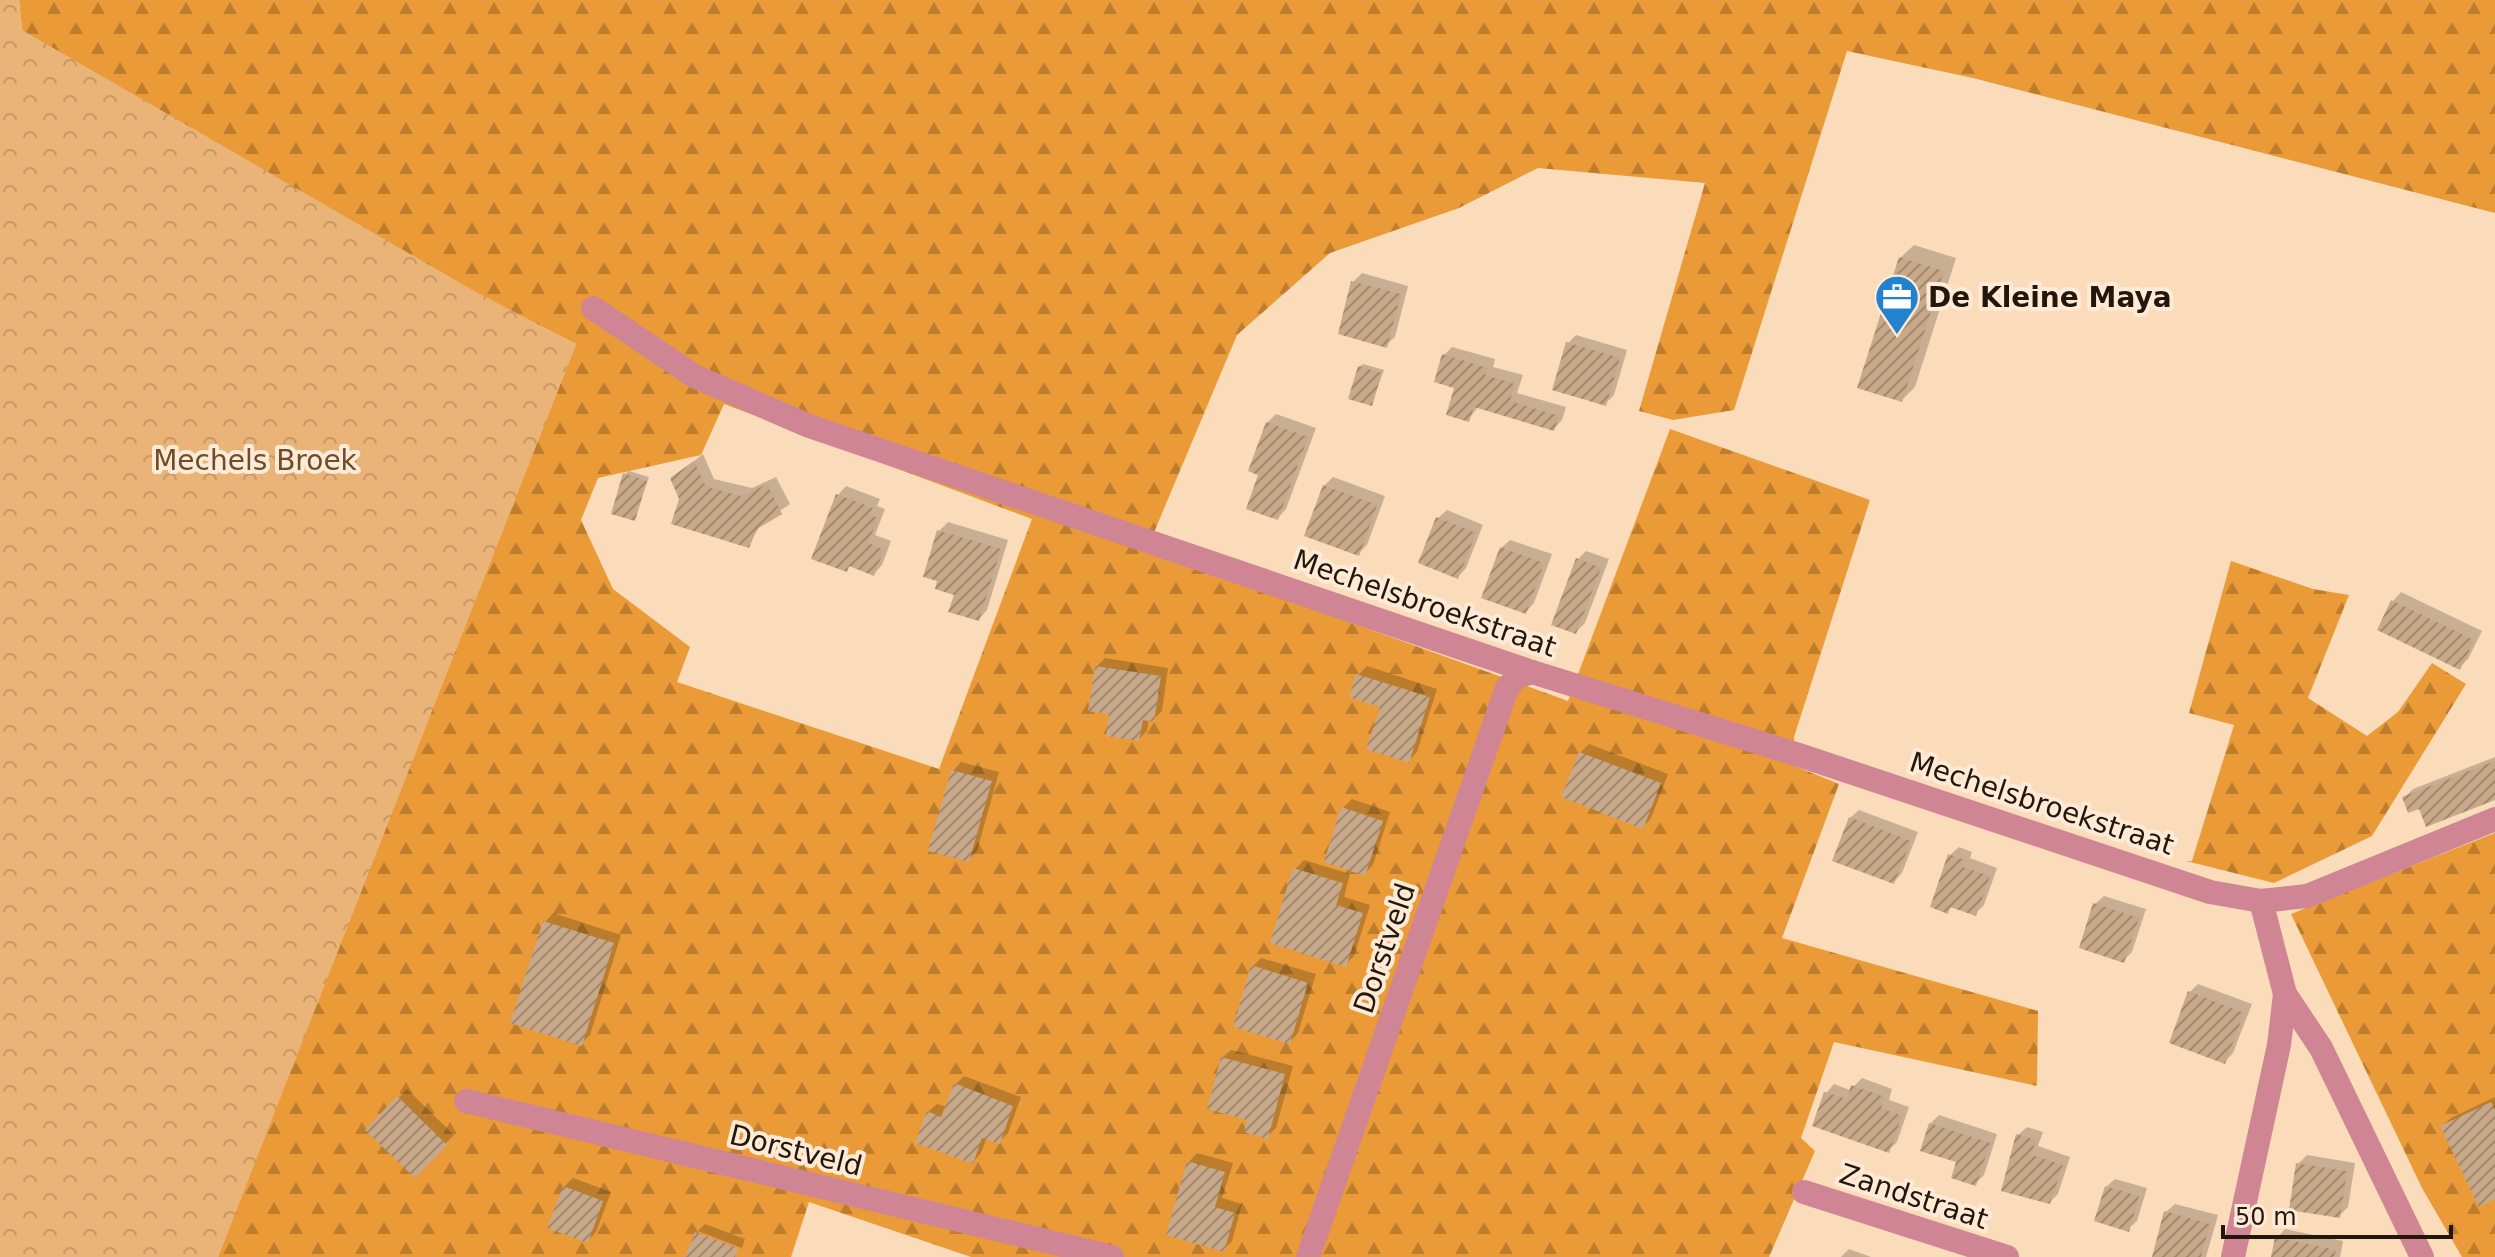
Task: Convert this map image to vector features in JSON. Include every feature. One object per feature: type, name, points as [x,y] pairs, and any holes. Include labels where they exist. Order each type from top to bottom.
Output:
[{"type":"street","name":"Mechelsbroekstraat","points":[[593,308],[694,376],[809,426],[1532,672],[1817,761],[2210,892],[2261,901],[2307,896],[2495,819]]},
{"type":"street","name":"Dorstveld","points":[[1308,1257],[1507,688],[1517,677],[1532,672]]},
{"type":"street","points":[[2261,901],[2285,994],[2321,1048],[2422,1257]]},
{"type":"street","points":[[2233,1257],[2279,1045],[2285,994]]},
{"type":"street","name":"Dorstveld","points":[[466,1101],[1112,1257]]},
{"type":"street","name":"Zandstraat","points":[[1804,1192],[2007,1257]]},
{"type":"green space","name":"Mechels Broek","points":[[0,0],[19,0],[22,30],[476,292],[576,344],[218,1257],[0,1257]]},
{"type":"green space","points":[[19,0],[2495,0],[2495,213],[1973,78],[1847,51],[1734,410],[1673,420],[1639,411],[1705,183],[1538,168],[1459,208],[1330,253],[1237,335],[1147,549],[1568,701],[1670,429],[1870,500],[1794,737],[1795,766],[1839,784],[1782,938],[2038,1011],[2037,1086],[1834,1042],[1801,1138],[1815,1151],[1769,1257],[971,1257],[809,1202],[791,1257],[218,1257],[307,1027],[0,26],[22,29]],"holes":[[[475,293],[576,344],[424,730]],[[724,404],[1032,519],[939,769],[677,682],[690,647],[613,589],[581,520],[598,478],[701,455]]]},
{"type":"green space","points":[[2231,561],[2313,589],[2349,595],[2308,698],[2367,736],[2398,712],[2432,663],[2466,684],[2372,836],[2274,883],[2186,861],[2192,861],[2234,725],[2189,713]]},
{"type":"green space","points":[[2495,833],[2495,1257],[2462,1257],[2422,1188],[2291,914]]},
{"type":"building","points":[[1899,257],[1944,271],[1902,402],[1857,388]]},
{"type":"building","points":[[1351,281],[1401,294],[1387,348],[1338,334]]},
{"type":"building","points":[[1566,342],[1620,358],[1606,406],[1552,390]]},
{"type":"building","points":[[1442,354],[1488,368],[1485,375],[1515,384],[1510,401],[1559,416],[1554,431],[1474,407],[1469,422],[1446,415],[1454,388],[1434,382]]},
{"type":"building","points":[[1358,366],[1382,373],[1372,406],[1348,399]]},
{"type":"building","points":[[1266,422],[1308,437],[1278,520],[1246,509],[1258,475],[1248,471]]},
{"type":"building","points":[[694,461],[706,487],[742,496],[767,484],[782,514],[757,529],[749,548],[671,524],[679,499],[670,478]]},
{"type":"building","points":[[623,473],[647,481],[635,521],[611,514]]},
{"type":"building","points":[[1323,485],[1377,505],[1359,556],[1304,536]]},
{"type":"building","points":[[836,494],[873,508],[870,515],[878,518],[868,543],[884,550],[874,576],[849,566],[847,572],[811,559]]},
{"type":"building","points":[[1436,517],[1476,533],[1458,579],[1418,563]]},
{"type":"building","points":[[937,530],[1001,549],[979,621],[948,612],[954,595],[935,589],[937,581],[923,577]]},
{"type":"building","points":[[1500,547],[1544,563],[1526,614],[1481,598]]},
{"type":"building","points":[[1576,558],[1601,568],[1576,634],[1551,625]]},
{"type":"building","points":[[2391,600],[2474,640],[2460,670],[2377,630]]},
{"type":"building","points":[[1095,666],[1161,676],[1154,722],[1143,720],[1139,741],[1106,736],[1109,714],[1088,711]]},
{"type":"building","points":[[1356,674],[1430,697],[1409,763],[1366,749],[1380,707],[1349,697]]},
{"type":"building","points":[[1579,752],[1661,783],[1643,829],[1561,797]]},
{"type":"building","points":[[2495,761],[2495,800],[2426,827],[2419,809],[2408,813],[2402,797]]},
{"type":"building","points":[[951,770],[992,781],[969,862],[928,851]]},
{"type":"building","points":[[1341,807],[1383,821],[1365,876],[1324,862]]},
{"type":"building","points":[[1849,817],[1911,841],[1894,884],[1832,861]]},
{"type":"building","points":[[1948,854],[1965,860],[1963,867],[1990,876],[1976,916],[1950,907],[1948,914],[1930,907]]},
{"type":"building","points":[[1293,868],[1343,883],[1336,905],[1363,913],[1346,967],[1270,943]]},
{"type":"building","points":[[2093,903],[2139,918],[2124,963],[2079,948]]},
{"type":"building","points":[[543,921],[614,943],[582,1046],[510,1023]]},
{"type":"building","points":[[1251,965],[1308,983],[1290,1044],[1233,1027]]},
{"type":"building","points":[[2188,991],[2244,1013],[2225,1064],[2169,1043]]},
{"type":"building","points":[[1221,1057],[1285,1074],[1268,1139],[1244,1132],[1247,1120],[1207,1109]]},
{"type":"building","points":[[954,1083],[1013,1106],[1000,1144],[982,1138],[973,1164],[915,1143],[927,1111],[941,1117]]},
{"type":"building","points":[[1851,1085],[1885,1097],[1881,1108],[1902,1116],[1889,1153],[1812,1126],[1824,1092],[1847,1099]]},
{"type":"building","points":[[397,1096],[447,1145],[415,1178],[365,1130]]},
{"type":"building","points":[[2491,1102],[2495,1110],[2495,1199],[2479,1207],[2440,1126]]},
{"type":"building","points":[[1929,1123],[1990,1143],[1976,1186],[1951,1178],[1956,1162],[1920,1151]]},
{"type":"building","points":[[2016,1134],[2036,1140],[2031,1155],[2063,1165],[2050,1204],[2001,1191]]},
{"type":"building","points":[[1187,1161],[1225,1172],[1215,1207],[1235,1213],[1224,1252],[1166,1235]]},
{"type":"building","points":[[2296,1163],[2347,1171],[2340,1218],[2289,1210]]},
{"type":"building","points":[[563,1186],[603,1201],[588,1243],[547,1228]]},
{"type":"building","points":[[2105,1186],[2139,1196],[2129,1232],[2094,1221]]},
{"type":"building","points":[[2164,1211],[2210,1224],[2201,1257],[2152,1257]]},
{"type":"building","points":[[695,1232],[738,1248],[735,1257],[685,1257]]},
{"type":"building","points":[[2275,1237],[2336,1250],[2334,1257],[2271,1257]]},
{"type":"place","name":"De Kleine Maya","points":[[1897,336]]}]
